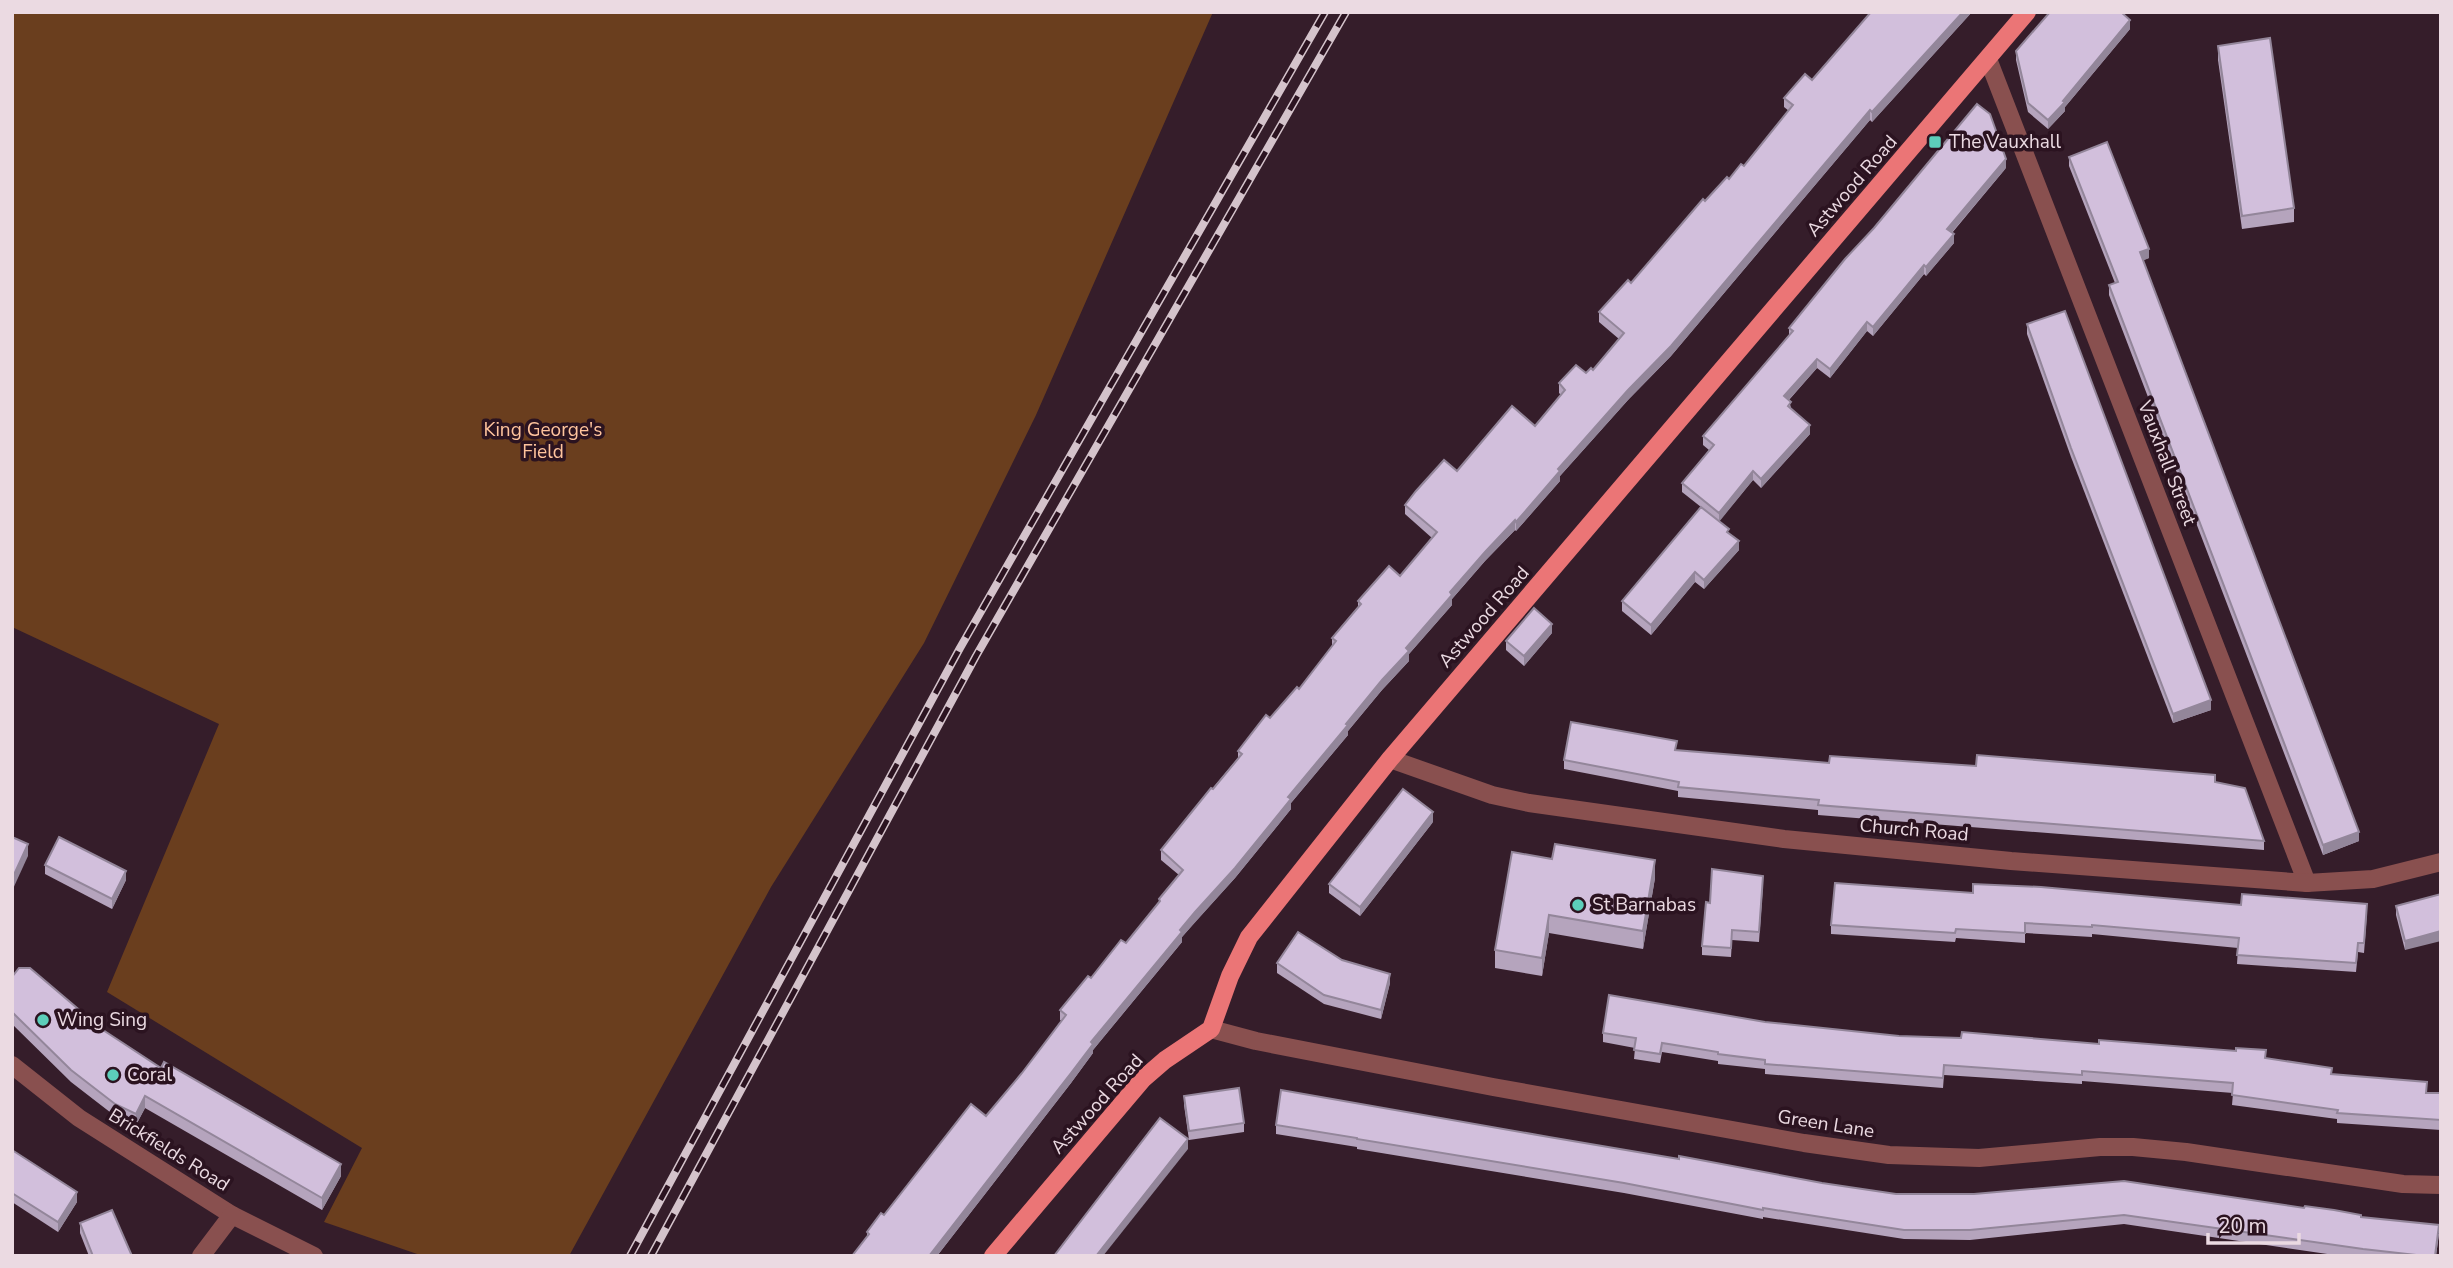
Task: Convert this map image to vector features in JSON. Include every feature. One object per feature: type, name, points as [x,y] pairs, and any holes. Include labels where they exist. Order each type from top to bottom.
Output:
[{"type":"main road","name":"Astwood Road","points":[[993,1256],[1143,1080],[1164,1060],[1211,1029],[1230,976],[1249,937],[1390,759],[2027,12]]},
{"type":"street","name":"Vauxhall Street","points":[[1988,60],[2307,883]]},
{"type":"street","name":"Church Road","points":[[1390,759],[1492,795],[1529,803],[1784,839],[2011,861],[2307,883],[2373,879],[2441,862]]},
{"type":"street","name":"Green Lane","points":[[1211,1029],[1256,1041],[1493,1087],[1804,1143],[1889,1155],[1979,1158],[2100,1147],[2133,1147],[2186,1152],[2403,1184],[2441,1185]]},
{"type":"street","name":"Brickfields Road","points":[[12,1065],[79,1118],[232,1215],[314,1256]]},
{"type":"street","points":[[201,1256],[232,1215]]},
{"type":"green space","name":"King George's Field","points":[[12,12],[1213,12],[1036,415],[924,643],[771,887],[569,1256],[423,1256],[324,1222],[362,1148],[107,992],[219,724],[12,627]]},
{"type":"building","points":[[1871,12],[1963,12],[1872,112],[1870,110],[1671,346],[1628,390],[1558,469],[1560,471],[1516,522],[1515,520],[1450,592],[1452,595],[1406,648],[1409,651],[1382,680],[1288,797],[1291,799],[1180,930],[1182,932],[1091,1042],[1093,1044],[929,1256],[852,1256],[881,1213],[884,1215],[971,1104],[986,1116],[1066,1015],[1060,1010],[1088,976],[1091,978],[1121,940],[1126,943],[1160,901],[1183,870],[1161,850],[1242,754],[1238,751],[1266,715],[1270,718],[1297,687],[1299,689],[1336,641],[1332,638],[1361,604],[1358,601],[1389,566],[1400,576],[1437,532],[1405,505],[1416,491],[1444,460],[1457,471],[1512,406],[1535,426],[1565,390],[1559,383],[1576,365],[1586,373],[1591,368],[1593,370],[1624,333],[1599,312],[1628,280],[1631,283],[1703,199],[1705,201],[1727,177],[1729,179],[1741,164],[1744,166],[1793,105],[1784,98],[1805,74],[1812,80]]},
{"type":"building","points":[[2050,12],[2121,12],[2130,20],[2048,120],[2028,103],[2016,51]]},
{"type":"building","points":[[2270,38],[2294,208],[2242,216],[2218,46]]},
{"type":"building","points":[[1977,104],[1990,114],[2006,159],[1947,229],[1954,234],[1926,267],[1924,265],[1873,327],[1867,322],[1830,369],[1817,359],[1784,396],[1791,402],[1788,406],[1810,425],[1761,479],[1753,471],[1719,513],[1682,483],[1714,445],[1703,436],[1793,331],[1789,328],[1845,259]]},
{"type":"building","points":[[2107,142],[2149,249],[2140,252],[2359,832],[2323,845],[2109,285],[2118,282],[2069,157]]},
{"type":"building","points":[[2065,311],[2211,700],[2173,714],[2071,448],[2027,324]]},
{"type":"building","points":[[1701,507],[1729,529],[1727,532],[1739,541],[1704,580],[1695,572],[1651,625],[1622,601]]},
{"type":"building","points":[[1534,608],[1552,624],[1524,656],[1506,641]]},
{"type":"building","points":[[1571,722],[1677,741],[1675,750],[1829,763],[1830,756],[1976,766],[1977,755],[2215,775],[2215,782],[2245,788],[2264,841],[1818,805],[1819,800],[1678,787],[1679,782],[1564,760]]},
{"type":"building","points":[[1403,789],[1433,812],[1360,907],[1329,884]]},
{"type":"building","points":[[12,837],[28,844],[12,879]]},
{"type":"building","points":[[59,837],[126,871],[112,899],[45,865]]},
{"type":"building","name":"St Barnabas","points":[[1555,844],[1655,860],[1643,931],[1549,915],[1542,958],[1495,950],[1512,852],[1552,859]]},
{"type":"building","points":[[1712,869],[1763,876],[1759,932],[1732,930],[1731,948],[1702,946],[1706,902],[1710,903]]},
{"type":"building","points":[[1835,883],[1973,893],[1973,884],[2041,887],[2241,905],[2242,894],[2367,904],[2364,943],[2358,943],[2356,963],[2237,955],[2239,938],[2092,925],[2025,923],[2025,933],[1956,929],[1955,933],[1831,925]]},
{"type":"building","points":[[2441,894],[2441,931],[2405,941],[2396,906]]},
{"type":"building","points":[[1298,932],[1342,960],[1390,974],[1381,1010],[1324,995],[1277,963]]},
{"type":"building","points":[[19,968],[30,968],[103,1030],[161,1068],[164,1062],[341,1164],[322,1198],[145,1096],[136,1114],[115,1104],[71,1070],[12,1012],[12,977]]},
{"type":"building","points":[[1609,995],[1765,1022],[1899,1036],[1961,1038],[1962,1032],[2099,1044],[2099,1040],[2236,1051],[2236,1048],[2266,1050],[2265,1058],[2332,1068],[2331,1074],[2427,1082],[2426,1093],[2441,1093],[2441,1120],[2337,1113],[2338,1110],[2232,1095],[2233,1083],[2082,1071],[2082,1075],[1944,1065],[1943,1078],[1765,1064],[1765,1060],[1662,1043],[1660,1054],[1634,1050],[1636,1038],[1603,1033]]},
{"type":"building","points":[[1239,1088],[1244,1123],[1189,1131],[1184,1096]]},
{"type":"building","points":[[1281,1090],[1896,1194],[1974,1194],[2124,1181],[2304,1208],[2334,1210],[2361,1217],[2439,1225],[2435,1256],[2363,1249],[2124,1215],[1970,1230],[1904,1230],[1763,1210],[1624,1183],[1276,1125]]},
{"type":"building","points":[[1160,1118],[1188,1139],[1096,1256],[1054,1256]]},
{"type":"building","points":[[12,1150],[77,1192],[58,1222],[12,1193]]},
{"type":"building","points":[[112,1210],[132,1256],[93,1256],[80,1223]]},
{"type":"railway","points":[[630,1256],[960,648],[1325,12]]},
{"type":"railway","points":[[651,1256],[976,656],[1346,12]]},
{"type":"place","name":"The Vauxhall","points":[[1935,142]]},
{"type":"place","name":"St Barnabas","points":[[1578,905]]},
{"type":"place","name":"Wing Sing","points":[[43,1020]]},
{"type":"place","name":"Coral","points":[[113,1075]]}]
